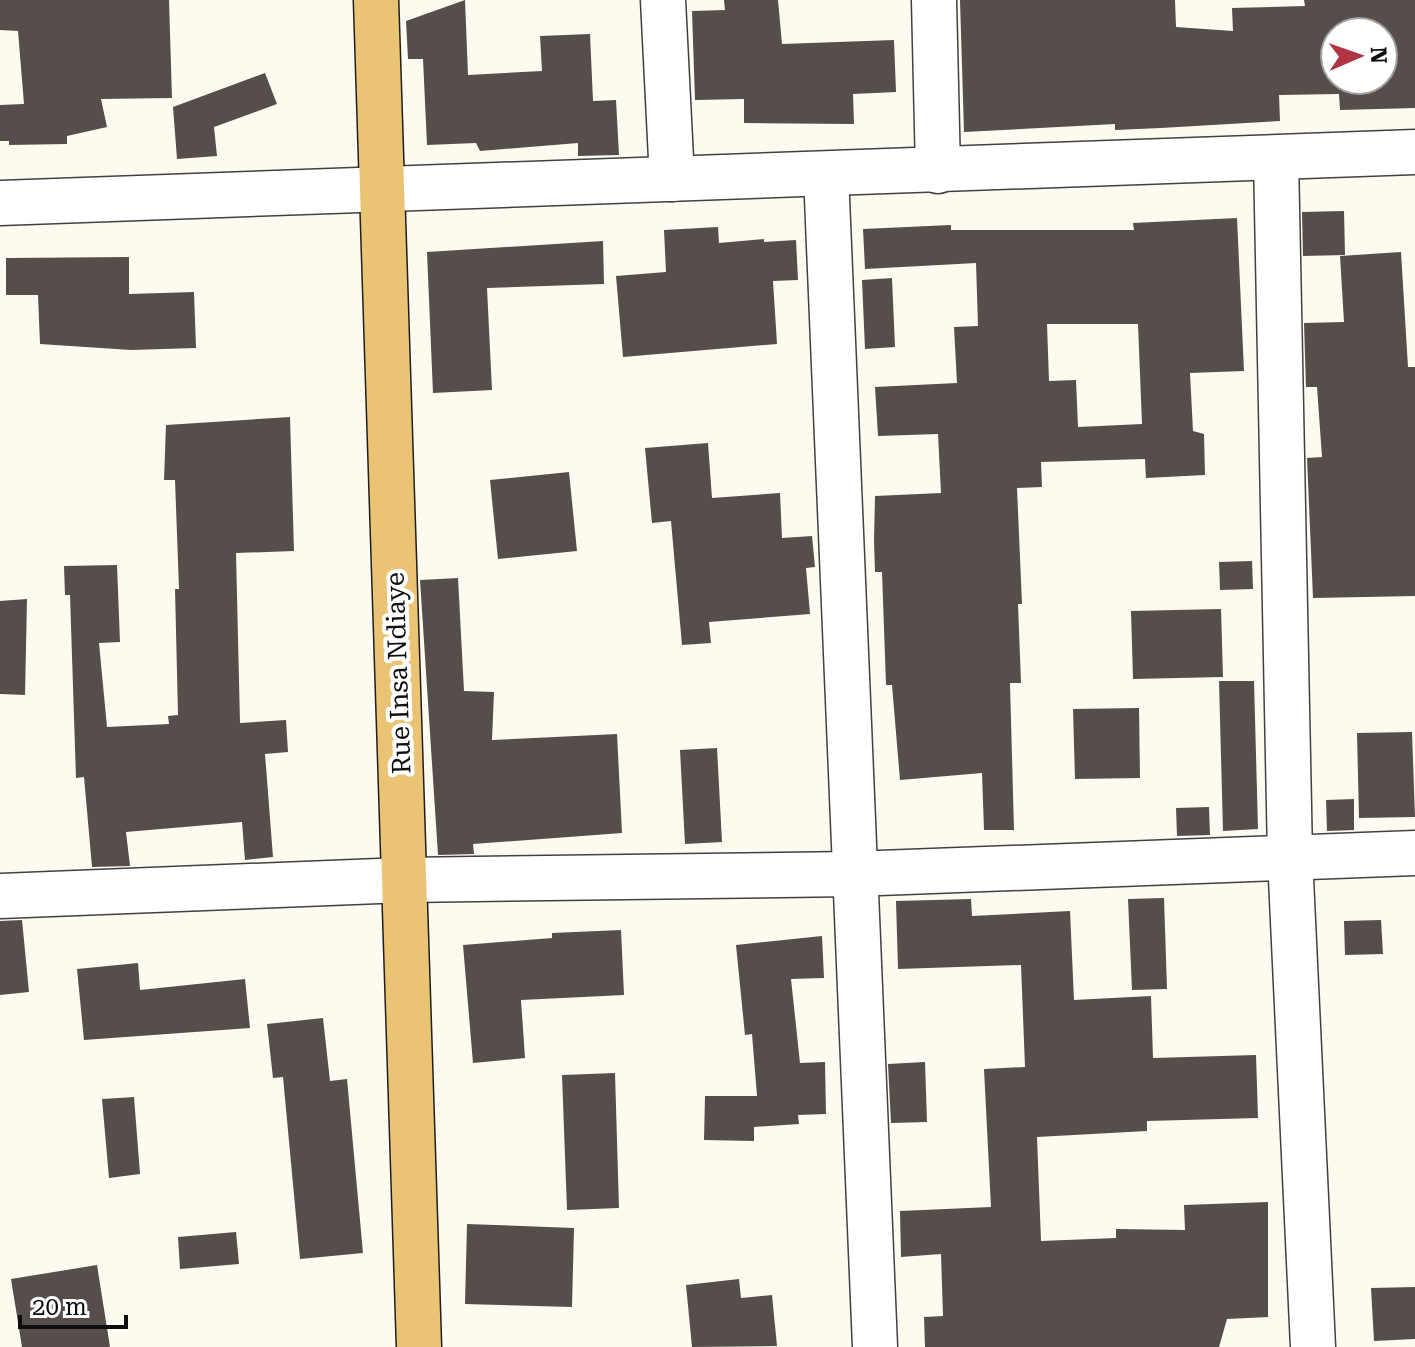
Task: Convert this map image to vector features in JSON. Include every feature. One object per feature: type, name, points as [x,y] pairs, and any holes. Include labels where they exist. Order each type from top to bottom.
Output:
[{"type":"main road","name":"Rue Insa Ndiaye","points":[[376,0],[419,1347]]},
{"type":"street","points":[[663,0],[672,179]]},
{"type":"street","points":[[934,0],[938,171]]},
{"type":"street","points":[[0,203],[1415,152]]},
{"type":"street","points":[[1276,158],[1290,857],[1313,1347]]},
{"type":"street","points":[[826,174],[875,1347]]},
{"type":"street","points":[[0,896],[404,880],[853,874],[1415,853]]},
{"type":"building","points":[[0,0],[169,0],[172,98],[101,99],[107,127],[67,136],[67,144],[9,145],[9,141],[0,141],[0,105],[24,104],[18,31],[0,30]]},
{"type":"building","points":[[465,0],[468,75],[542,71],[540,36],[590,34],[593,101],[616,100],[619,155],[578,156],[578,143],[480,151],[476,143],[427,145],[423,59],[408,59],[406,21]]},
{"type":"building","points":[[724,0],[778,0],[782,44],[894,40],[896,92],[853,94],[854,124],[744,123],[744,99],[695,100],[692,11],[725,10]]},
{"type":"building","points":[[960,0],[1175,0],[1176,27],[1233,31],[1232,8],[1305,6],[1304,0],[1415,0],[1415,108],[1340,110],[1339,96],[1399,96],[1399,16],[1319,16],[1319,94],[1279,95],[1280,121],[1115,130],[1115,124],[964,132]]},
{"type":"building","points":[[265,73],[277,104],[214,127],[217,156],[177,159],[173,107]]},
{"type":"building","points":[[1344,211],[1345,255],[1303,256],[1302,212]]},
{"type":"building","points":[[1237,218],[1244,371],[1190,373],[1193,431],[1204,434],[1205,475],[1146,478],[1145,459],[1041,462],[1042,487],[1017,488],[1022,604],[1018,604],[1021,683],[1010,683],[1014,830],[984,830],[982,773],[900,780],[892,685],[886,685],[882,572],[875,572],[874,541],[875,496],[941,493],[938,434],[878,436],[875,387],[957,383],[954,327],[978,326],[976,263],[865,269],[863,229],[951,225],[951,230],[1134,230],[1133,223]],"holes":[[[1047,324],[1138,324],[1142,424],[1078,427],[1076,380],[1049,381]]]},
{"type":"building","points":[[718,227],[719,243],[796,240],[798,280],[773,281],[777,344],[623,357],[616,276],[666,272],[664,230]]},
{"type":"building","points":[[603,241],[604,284],[487,288],[492,390],[433,393],[427,252]]},
{"type":"building","points":[[1401,252],[1408,367],[1415,367],[1415,596],[1313,598],[1307,458],[1322,457],[1317,387],[1306,387],[1304,323],[1344,322],[1340,256]]},
{"type":"building","points":[[129,257],[129,294],[194,292],[196,348],[131,350],[40,344],[38,295],[6,295],[6,258]]},
{"type":"building","points":[[892,278],[895,347],[865,349],[862,280]]},
{"type":"building","points":[[290,417],[294,551],[236,553],[240,723],[286,720],[288,752],[265,754],[273,857],[245,860],[242,822],[126,832],[130,866],[92,867],[84,777],[76,778],[70,595],[65,595],[64,566],[117,565],[120,642],[99,643],[107,727],[169,724],[168,716],[178,715],[175,589],[179,589],[175,480],[164,480],[166,425]]},
{"type":"building","points":[[708,443],[712,498],[780,493],[782,538],[812,536],[815,567],[806,568],[810,614],[709,622],[711,643],[682,645],[671,521],[652,523],[645,448]]},
{"type":"building","points":[[569,472],[577,551],[498,559],[490,480]]},
{"type":"building","points":[[1252,561],[1253,589],[1220,590],[1219,562]]},
{"type":"building","points":[[458,578],[464,691],[494,692],[492,740],[617,734],[622,833],[473,844],[474,854],[438,855],[420,580]]},
{"type":"building","points":[[27,599],[25,695],[0,694],[0,601]]},
{"type":"building","points":[[1221,609],[1223,677],[1133,679],[1131,611]]},
{"type":"building","points":[[1219,681],[1254,681],[1258,829],[1223,831]]},
{"type":"building","points":[[1139,708],[1140,778],[1075,779],[1073,709]]},
{"type":"building","points":[[1412,732],[1415,817],[1359,818],[1357,733]]},
{"type":"building","points":[[717,748],[722,842],[685,844],[680,750]]},
{"type":"building","points":[[1354,799],[1354,830],[1327,831],[1326,800]]},
{"type":"building","points":[[1209,807],[1210,835],[1177,836],[1176,808]]},
{"type":"building","points":[[1164,898],[1167,989],[1132,990],[1128,899]]},
{"type":"building","points":[[971,899],[972,916],[1070,911],[1074,1000],[1151,996],[1153,1058],[1256,1055],[1258,1118],[1147,1121],[1147,1131],[1037,1137],[1041,1241],[1116,1238],[1116,1229],[1185,1230],[1184,1205],[1268,1202],[1268,1317],[1227,1319],[1219,1347],[925,1347],[924,1317],[943,1316],[941,1254],[901,1257],[900,1211],[991,1207],[984,1069],[1025,1067],[1021,965],[898,969],[896,901]]},
{"type":"building","points":[[22,920],[29,992],[0,995],[0,921]]},
{"type":"building","points":[[1381,920],[1383,954],[1345,955],[1344,921]]},
{"type":"building","points":[[621,930],[624,995],[521,1000],[525,1058],[473,1063],[463,945],[552,938],[552,933]]},
{"type":"building","points":[[822,936],[824,978],[791,979],[800,1063],[825,1062],[826,1114],[798,1115],[799,1124],[754,1127],[754,1141],[704,1140],[705,1096],[757,1096],[752,1034],[745,1035],[736,945]]},
{"type":"building","points":[[138,963],[140,990],[245,979],[250,1028],[84,1040],[77,969]]},
{"type":"building","points":[[323,1018],[330,1081],[347,1079],[363,1253],[300,1259],[283,1077],[273,1078],[267,1024]]},
{"type":"building","points":[[925,1062],[927,1122],[891,1123],[888,1064]]},
{"type":"building","points":[[615,1073],[619,1208],[567,1210],[562,1075]]},
{"type":"building","points":[[134,1097],[140,1174],[109,1178],[102,1099]]},
{"type":"building","points":[[467,1224],[574,1228],[572,1307],[465,1304]]},
{"type":"building","points":[[236,1232],[239,1264],[180,1269],[178,1237]]},
{"type":"building","points":[[97,1265],[110,1347],[22,1347],[11,1279]]},
{"type":"building","points":[[739,1279],[741,1298],[772,1295],[777,1346],[692,1347],[686,1285]]},
{"type":"building","points":[[1415,1287],[1415,1339],[1374,1341],[1371,1288]]}]
